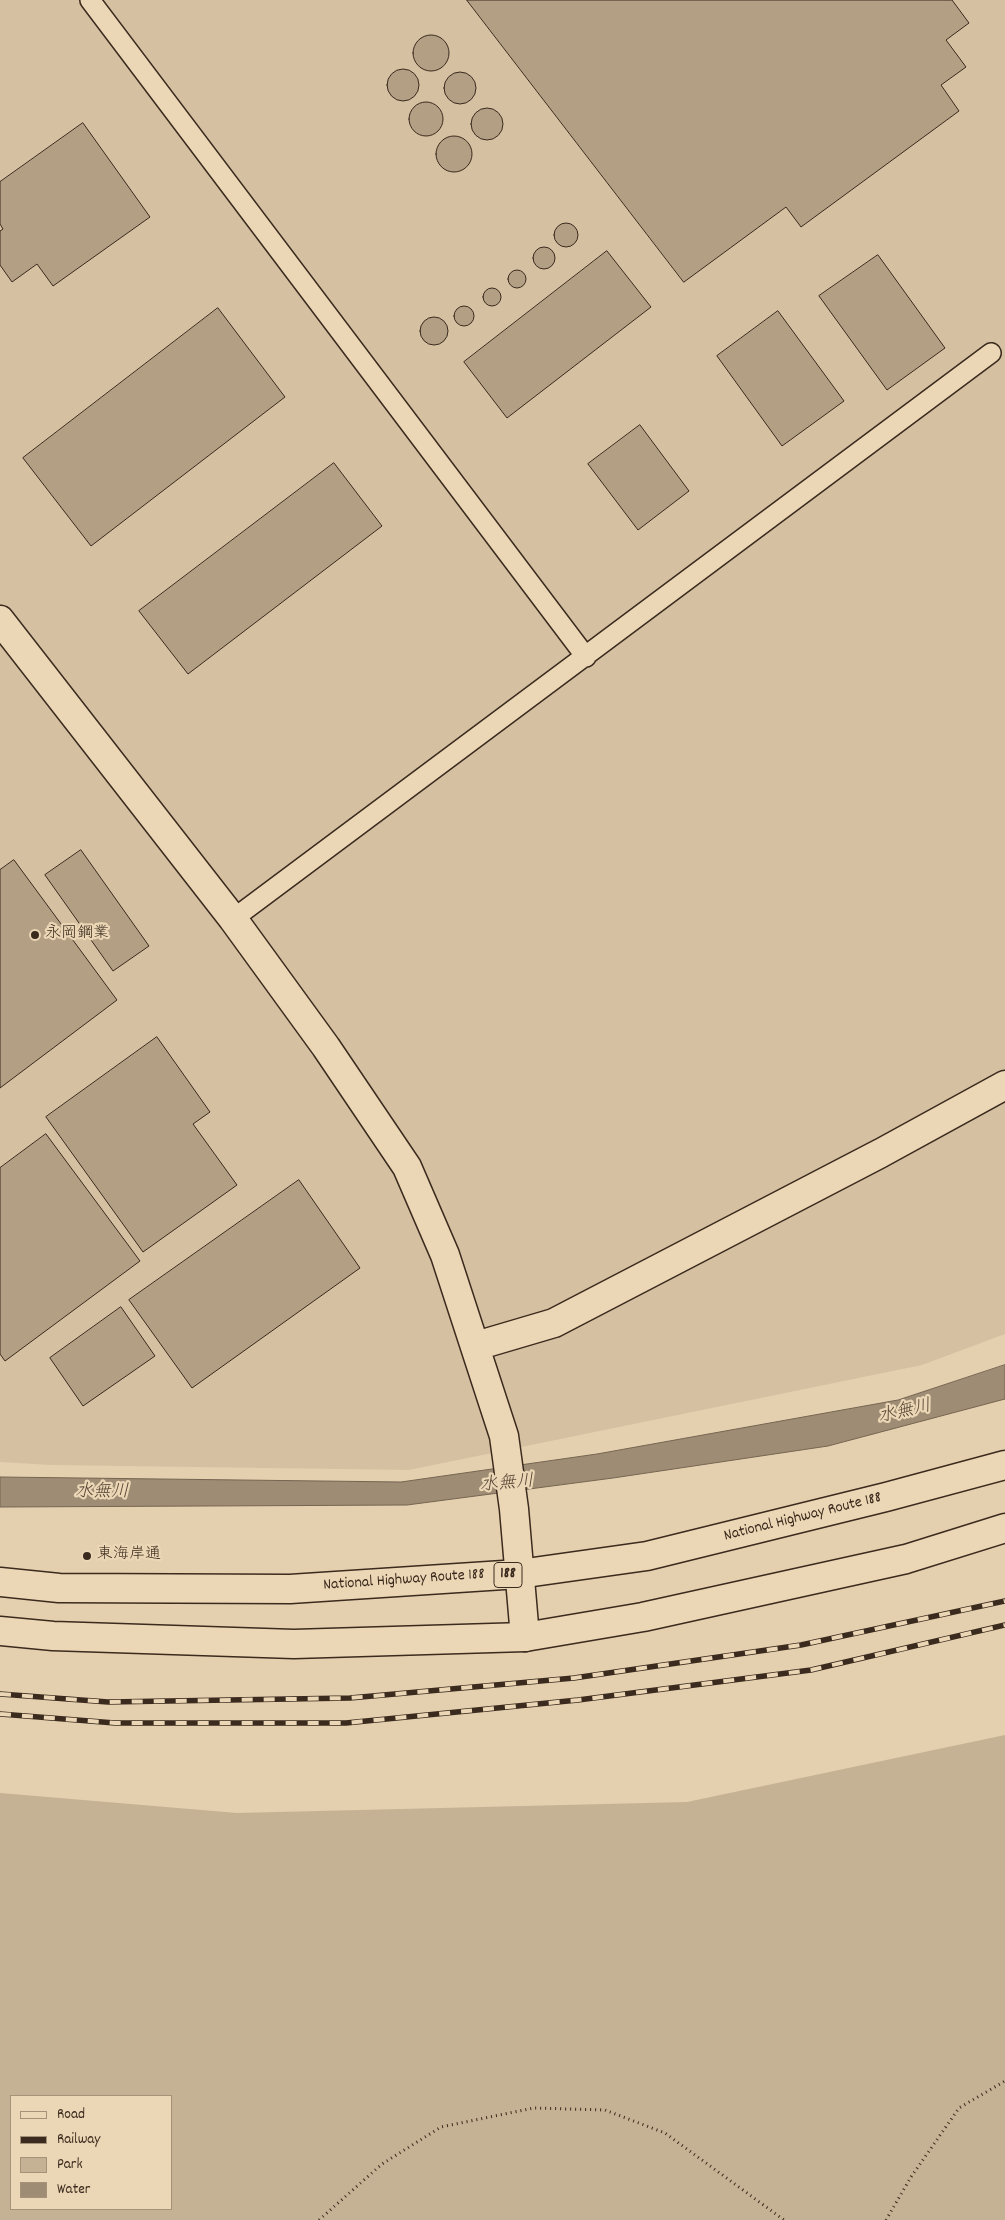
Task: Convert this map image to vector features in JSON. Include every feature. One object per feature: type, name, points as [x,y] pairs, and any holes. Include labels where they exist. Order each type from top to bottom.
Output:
[{"type":"main road","points":[[0,620],[233,919],[326,1047],[407,1167],[445,1255],[504,1436],[514,1509],[518,1574],[525,1637]]},
{"type":"main road","points":[[476,1346],[554,1323],[846,1172],[1005,1085]]},
{"type":"main road","name":"National Highway Route 188","points":[[0,1582],[59,1588],[290,1589],[518,1574],[647,1556],[886,1497],[1005,1465]]},
{"type":"main road","points":[[0,1631],[53,1636],[294,1644],[525,1637],[643,1617],[906,1559],[1005,1528]]},
{"type":"lane","points":[[90,0],[586,657]]},
{"type":"lane","points":[[233,919],[991,353]]},
{"type":"path","points":[[886,2220],[911,2177],[959,2108],[1005,2081]]},
{"type":"path","points":[[319,2220],[382,2164],[441,2127],[534,2108],[606,2110],[665,2133],[784,2220]]},
{"type":"shaded area","points":[[0,0],[1005,0],[1005,1334],[922,1365],[409,1470],[51,1465],[0,1462]]},
{"type":"green space","points":[[1005,1735],[1005,2220],[0,2220],[0,1793],[237,1813],[687,1802]]},
{"type":"water","name":"水無川","points":[[1005,1365],[1005,1399],[828,1446],[613,1478],[407,1505],[0,1507],[0,1477],[401,1482],[597,1454],[898,1400]]},
{"type":"building","points":[[467,0],[952,0],[969,23],[946,40],[966,67],[941,85],[959,111],[801,227],[786,207],[684,282]]},
{"type":"building","points":[[431,35],[444,40],[449,53],[444,66],[431,71],[418,66],[413,53],[418,40]]},
{"type":"building","points":[[403,69],[409,70],[414,74],[418,79],[418,91],[414,96],[409,100],[403,101],[397,100],[392,96],[388,91],[387,85],[388,79],[392,74],[397,70]]},
{"type":"building","points":[[460,72],[472,76],[476,88],[472,100],[460,104],[448,100],[444,88],[448,76]]},
{"type":"building","points":[[426,102],[438,107],[443,119],[438,131],[426,136],[414,131],[409,119],[414,107]]},
{"type":"building","points":[[487,108],[493,109],[498,113],[502,118],[502,130],[498,135],[493,139],[487,140],[481,139],[476,135],[472,130],[471,124],[472,118],[476,113],[481,109]]},
{"type":"building","points":[[83,123],[150,217],[53,286],[37,264],[12,282],[0,265],[0,231],[3,229],[0,224],[0,182]]},
{"type":"building","points":[[454,136],[467,141],[472,154],[467,167],[454,172],[441,167],[436,154],[441,141]]},
{"type":"building","points":[[566,223],[575,226],[578,235],[575,244],[566,247],[557,244],[554,235],[557,226]]},
{"type":"building","points":[[544,247],[552,250],[555,258],[552,266],[544,269],[536,266],[533,258],[536,250]]},
{"type":"building","points":[[607,251],[651,307],[507,418],[464,362]]},
{"type":"building","points":[[878,255],[945,348],[887,390],[819,296]]},
{"type":"building","points":[[517,270],[523,273],[526,279],[523,285],[517,288],[511,285],[508,279],[511,273]]},
{"type":"building","points":[[492,288],[498,291],[501,297],[498,303],[492,306],[486,303],[483,297],[486,291]]},
{"type":"building","points":[[464,306],[471,309],[474,316],[471,323],[464,326],[457,323],[454,316],[457,309]]},
{"type":"building","points":[[218,308],[285,397],[91,546],[23,458]]},
{"type":"building","points":[[778,311],[844,401],[782,446],[717,356]]},
{"type":"building","points":[[434,317],[444,321],[448,331],[444,341],[434,345],[424,341],[420,331],[424,321]]},
{"type":"building","points":[[640,425],[689,491],[638,530],[588,464]]},
{"type":"building","points":[[334,463],[382,526],[188,674],[139,611]]},
{"type":"building","points":[[81,850],[149,946],[113,971],[45,875]]},
{"type":"building","name":"永岡鋼業","points":[[14,860],[117,1000],[0,1088],[0,870]]},
{"type":"building","points":[[157,1037],[210,1112],[193,1124],[237,1185],[143,1252],[46,1117]]},
{"type":"building","points":[[46,1134],[140,1261],[5,1361],[0,1354],[0,1168]]},
{"type":"building","points":[[299,1180],[360,1268],[192,1388],[129,1300]]},
{"type":"building","points":[[121,1307],[155,1356],[83,1406],[50,1358]]},
{"type":"railway","points":[[0,1694],[108,1702],[350,1698],[574,1678],[801,1645],[1005,1601]]},
{"type":"railway","points":[[0,1714],[115,1723],[346,1723],[578,1700],[811,1670],[1005,1625]]},
{"type":"place","name":"永岡鋼業","points":[[35,935]]},
{"type":"place","name":"東海岸通","points":[[87,1556]]}]
